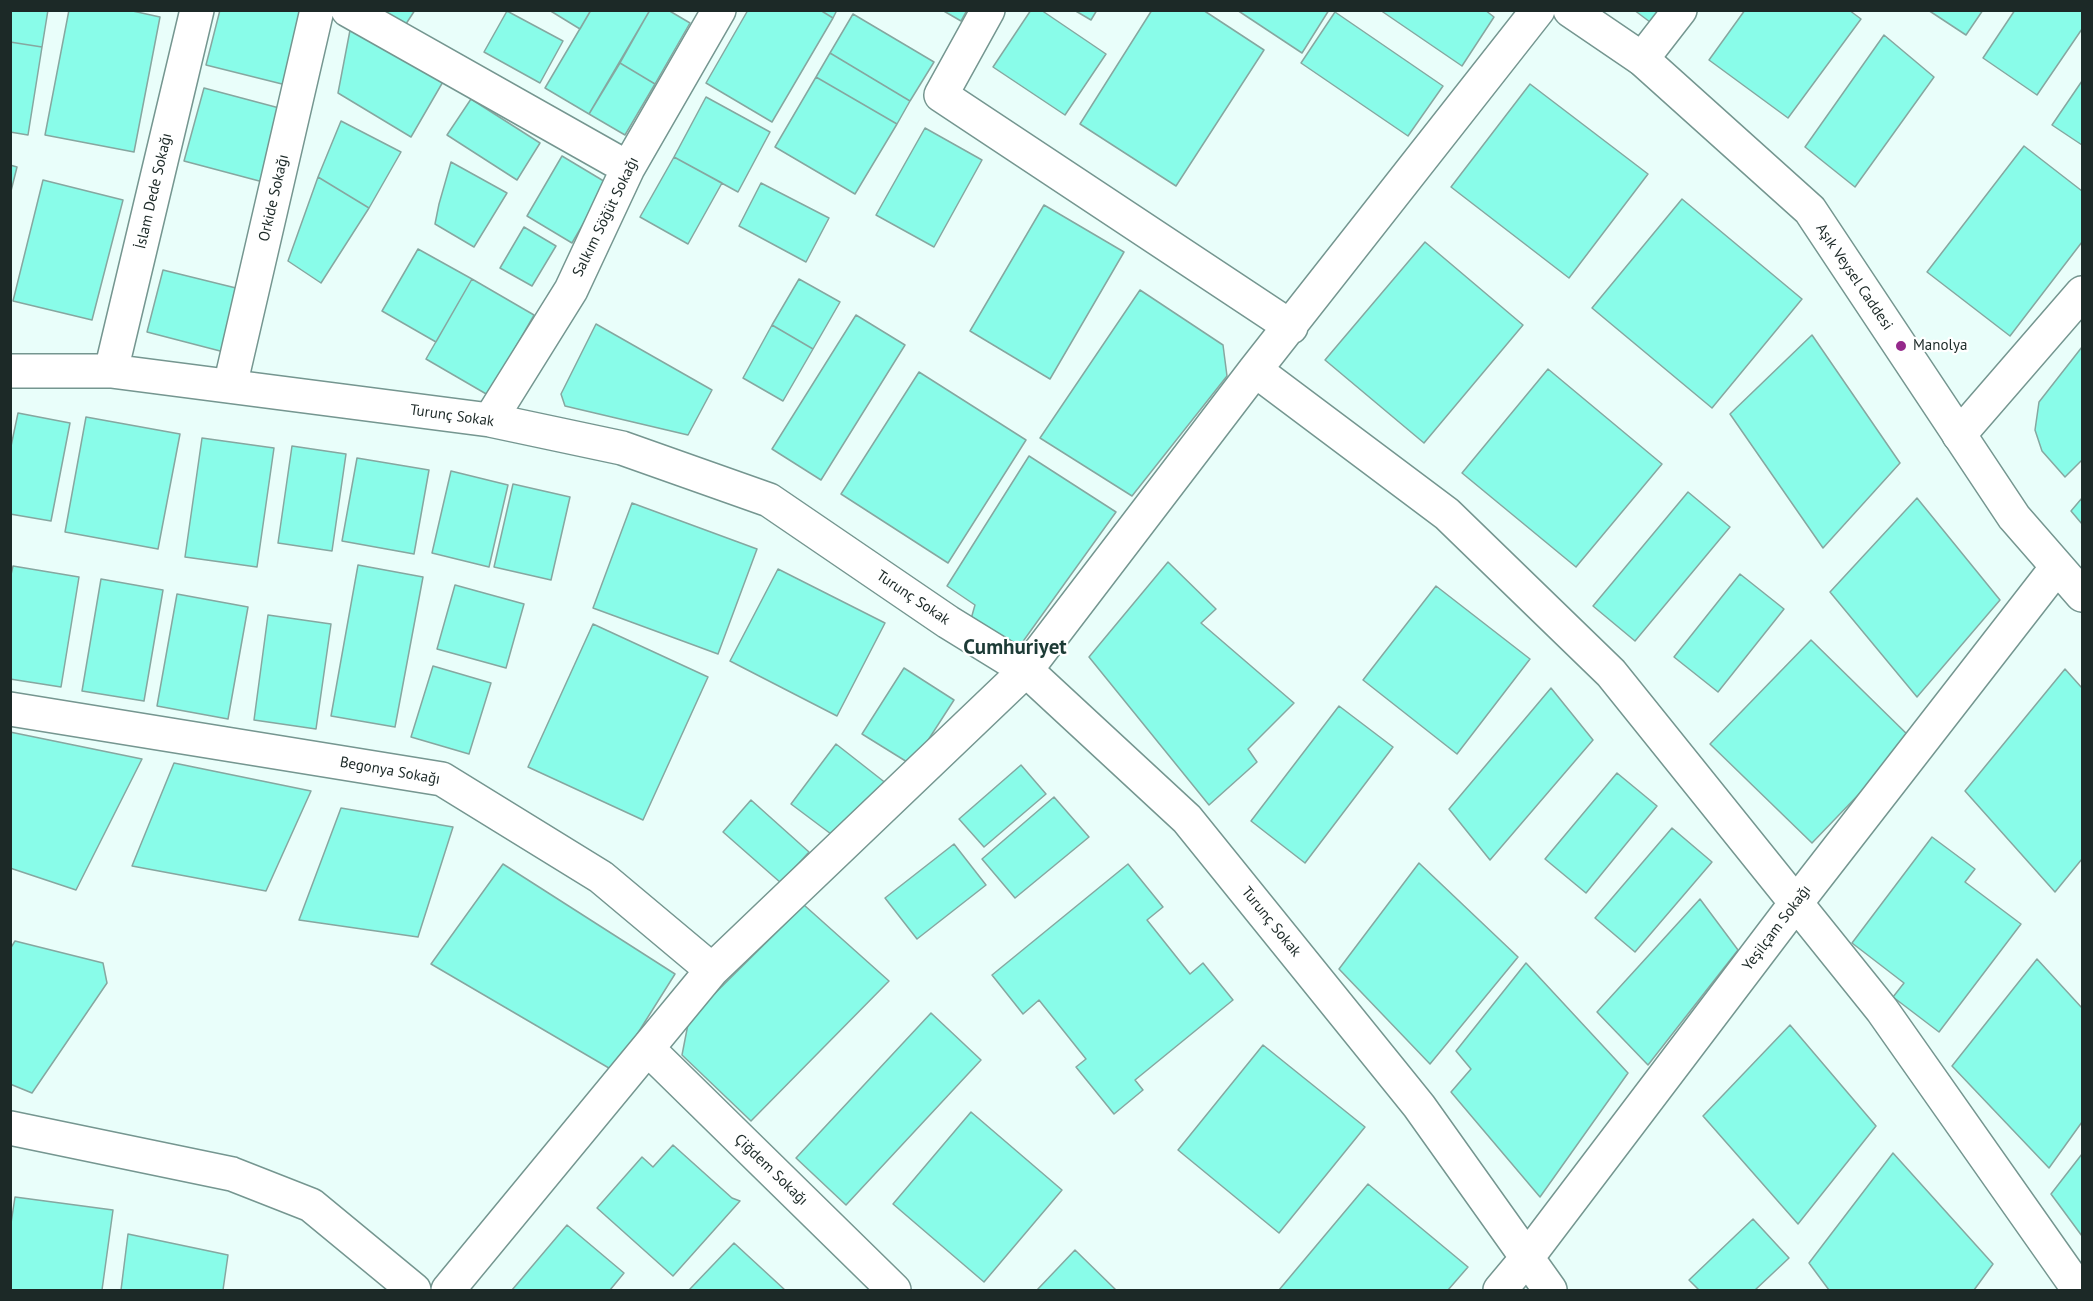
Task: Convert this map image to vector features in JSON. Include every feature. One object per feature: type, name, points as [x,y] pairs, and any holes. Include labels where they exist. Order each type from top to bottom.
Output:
[{"type":"street","name":"İslam Dede Sokağı","points":[[111,371],[197,10]]},
{"type":"street","name":"Orkide Sokağı","points":[[231,386],[317,10]]},
{"type":"street","points":[[348,10],[628,168]]},
{"type":"street","name":"Salkım Söğüt Sokağı","points":[[490,420],[571,290],[628,168],[719,10]]},
{"type":"street","points":[[988,10],[941,95],[1291,327]]},
{"type":"street","points":[[447,1290],[712,970],[1026,670],[1255,370],[1538,10]]},
{"type":"street","name":"Aşık Veysel Caddesi","points":[[1570,10],[1642,59],[1810,210],[2013,517],[2082,596]]},
{"type":"street","points":[[1642,59],[1680,10]]},
{"type":"street","points":[[1959,435],[2082,293]]},
{"type":"street","points":[[1255,370],[1447,514],[1611,673],[1882,1010],[2079,1290]]},
{"type":"street","name":"Turunç Sokak","points":[[10,371],[111,371],[490,420],[622,448],[769,500],[948,622],[1026,670],[1187,819],[1419,1106],[1550,1290]]},
{"type":"street","name":"Yeşilçam Sokağı","points":[[1500,1290],[2057,567]]},
{"type":"street","name":"Begonya Sokağı","points":[[10,709],[442,779],[601,877],[712,970]]},
{"type":"street","name":"Çiğdem Sokağı","points":[[648,1049],[894,1290]]},
{"type":"street","points":[[10,1128],[232,1174],[311,1205],[414,1290]]},
{"type":"building","points":[[10,10],[48,10],[42,47],[10,42]]},
{"type":"building","points":[[69,10],[128,10],[160,17],[134,152],[45,135]]},
{"type":"building","points":[[220,10],[304,10],[286,85],[206,65]]},
{"type":"building","points":[[378,10],[415,10],[404,27]]},
{"type":"building","points":[[549,10],[591,10],[580,29]]},
{"type":"building","points":[[591,10],[650,10],[589,114],[545,88]]},
{"type":"building","points":[[650,10],[668,10],[690,23],[655,84],[620,63]]},
{"type":"building","points":[[748,10],[820,10],[833,18],[772,122],[706,83]]},
{"type":"building","points":[[820,10],[837,10],[833,18]]},
{"type":"building","points":[[942,10],[967,10],[961,21]]},
{"type":"building","points":[[1031,10],[1041,10],[1106,54],[1065,115],[993,67]]},
{"type":"building","points":[[1074,10],[1097,10],[1091,20]]},
{"type":"building","points":[[1152,10],[1203,10],[1264,50],[1176,186],[1080,124]]},
{"type":"building","points":[[1237,10],[1329,10],[1302,53]]},
{"type":"building","points":[[1380,10],[1485,10],[1494,17],[1462,66]]},
{"type":"building","points":[[1634,10],[1665,10],[1654,25]]},
{"type":"building","points":[[1745,10],[1849,10],[1861,19],[1788,118],[1709,60]]},
{"type":"building","points":[[1928,10],[1983,10],[1966,35]]},
{"type":"building","points":[[2015,10],[2082,10],[2082,29],[2037,95],[1983,58]]},
{"type":"building","points":[[507,11],[563,41],[540,83],[484,52]]},
{"type":"building","points":[[1335,12],[1443,86],[1408,136],[1301,63]]},
{"type":"building","points":[[853,14],[934,62],[910,101],[830,53]]},
{"type":"building","points":[[351,25],[444,80],[411,137],[338,93]]},
{"type":"building","points":[[1884,35],[1934,77],[1855,187],[1805,147]]},
{"type":"building","points":[[10,42],[42,47],[28,135],[10,132]]},
{"type":"building","points":[[830,53],[910,101],[897,124],[816,77]]},
{"type":"building","points":[[620,63],[655,84],[625,135],[589,114]]},
{"type":"building","points":[[816,77],[897,124],[855,194],[775,147]]},
{"type":"building","points":[[2082,81],[2082,145],[2052,125]]},
{"type":"building","points":[[1530,84],[1648,174],[1569,278],[1451,187]]},
{"type":"building","points":[[204,88],[283,109],[263,182],[184,161]]},
{"type":"building","points":[[706,97],[770,132],[738,192],[674,157]]},
{"type":"building","points":[[471,99],[540,143],[517,180],[447,135]]},
{"type":"building","points":[[341,121],[401,152],[369,208],[318,177]]},
{"type":"building","points":[[925,128],[982,160],[934,247],[876,215]]},
{"type":"building","points":[[2024,146],[2082,191],[2082,242],[2010,336],[1927,272]]},
{"type":"building","points":[[562,156],[607,183],[572,243],[527,216]]},
{"type":"building","points":[[674,157],[722,183],[688,244],[640,217]]},
{"type":"building","points":[[451,162],[507,193],[474,247],[435,224]]},
{"type":"building","points":[[10,165],[17,167],[10,195]]},
{"type":"building","points":[[318,177],[369,208],[321,283],[288,261]]},
{"type":"building","points":[[43,180],[123,200],[92,320],[13,301]]},
{"type":"building","points":[[761,183],[829,218],[806,262],[739,226]]},
{"type":"building","points":[[1682,199],[1802,299],[1712,408],[1592,308]]},
{"type":"building","points":[[1044,205],[1124,252],[1050,379],[970,331]]},
{"type":"building","points":[[524,227],[556,246],[532,286],[500,268]]},
{"type":"building","points":[[1425,242],[1523,325],[1424,443],[1325,360]]},
{"type":"building","points":[[418,249],[472,279],[436,342],[382,311]]},
{"type":"building","points":[[163,270],[240,289],[224,352],[147,332]]},
{"type":"building","points":[[472,279],[534,315],[488,395],[426,359]]},
{"type":"building","points":[[799,279],[840,302],[813,349],[772,325]]},
{"type":"building","points":[[1140,290],[1223,345],[1227,376],[1132,496],[1040,438]]},
{"type":"building","points":[[856,315],[905,345],[821,480],[772,449]]},
{"type":"building","points":[[596,324],[712,390],[688,435],[565,406],[561,394]]},
{"type":"building","points":[[772,325],[813,349],[783,401],[743,378]]},
{"type":"building","points":[[1812,335],[1900,463],[1823,548],[1730,414]]},
{"type":"building","points":[[2082,347],[2082,460],[2065,477],[2042,451],[2035,430],[2039,402]]},
{"type":"building","points":[[1548,369],[1662,464],[1576,567],[1462,473]]},
{"type":"building","points":[[919,372],[1026,440],[948,563],[841,494]]},
{"type":"building","points":[[18,413],[70,423],[51,521],[10,514],[10,451]]},
{"type":"building","points":[[86,417],[180,434],[158,549],[65,532]]},
{"type":"building","points":[[202,438],[274,448],[257,567],[185,557]]},
{"type":"building","points":[[292,446],[346,454],[332,551],[278,543]]},
{"type":"building","points":[[1029,456],[1116,512],[1019,647],[971,619],[975,605],[947,586]]},
{"type":"building","points":[[357,458],[429,470],[414,554],[342,541]]},
{"type":"building","points":[[451,471],[508,485],[489,567],[432,553]]},
{"type":"building","points":[[513,484],[570,497],[551,580],[494,567]]},
{"type":"building","points":[[1688,492],[1730,527],[1635,641],[1593,606]]},
{"type":"building","points":[[1917,498],[2000,600],[1917,697],[1830,592]]},
{"type":"building","points":[[2082,498],[2082,524],[2071,511]]},
{"type":"building","points":[[632,503],[757,549],[718,654],[593,608]]},
{"type":"building","points":[[1168,562],[1216,609],[1201,623],[1294,703],[1248,749],[1257,762],[1209,805],[1089,657]]},
{"type":"building","points":[[358,565],[423,577],[395,727],[331,716]]},
{"type":"building","points":[[13,566],[79,577],[61,687],[10,679],[10,579]]},
{"type":"building","points":[[778,569],[885,623],[837,716],[730,661]]},
{"type":"building","points":[[1740,574],[1784,609],[1718,692],[1674,657]]},
{"type":"building","points":[[101,579],[163,590],[144,701],[82,691]]},
{"type":"building","points":[[455,585],[524,604],[506,668],[437,649]]},
{"type":"building","points":[[1436,586],[1530,659],[1457,754],[1363,680]]},
{"type":"building","points":[[177,594],[248,607],[228,719],[157,706]]},
{"type":"building","points":[[268,615],[331,624],[316,729],[254,720]]},
{"type":"building","points":[[593,624],[708,677],[643,820],[528,767]]},
{"type":"building","points":[[1811,640],[1912,739],[1812,843],[1710,744]]},
{"type":"building","points":[[433,666],[491,683],[469,754],[411,737]]},
{"type":"building","points":[[904,668],[954,700],[912,765],[862,734]]},
{"type":"building","points":[[2065,669],[2082,688],[2082,859],[2055,892],[1965,791]]},
{"type":"building","points":[[1551,688],[1593,740],[1490,860],[1449,809]]},
{"type":"building","points":[[1339,706],[1393,747],[1305,863],[1251,821]]},
{"type":"building","points":[[10,732],[142,759],[76,890],[10,868]]},
{"type":"building","points":[[836,744],[887,784],[843,843],[791,804]]},
{"type":"building","points":[[174,763],[311,791],[266,891],[132,866]]},
{"type":"building","points":[[1021,765],[1046,794],[984,847],[959,819]]},
{"type":"building","points":[[1617,773],[1657,806],[1586,893],[1545,859]]},
{"type":"building","points":[[1054,797],[1089,837],[1015,898],[982,859]]},
{"type":"building","points":[[751,800],[809,852],[781,883],[723,832]]},
{"type":"building","points":[[341,808],[453,827],[418,937],[299,920]]},
{"type":"building","points":[[1672,828],[1712,862],[1635,952],[1595,918]]},
{"type":"building","points":[[1932,837],[1975,869],[1965,882],[2021,924],[1939,1032],[1893,997],[1904,983],[1852,943]]},
{"type":"building","points":[[954,844],[986,885],[917,939],[885,898]]},
{"type":"building","points":[[1419,863],[1518,957],[1430,1064],[1339,969]]},
{"type":"building","points":[[503,864],[675,974],[614,1071],[431,964]]},
{"type":"building","points":[[1128,864],[1163,907],[1147,920],[1190,974],[1203,963],[1233,1000],[1135,1080],[1143,1090],[1114,1114],[1076,1067],[1086,1059],[1039,1000],[1023,1014],[992,975]]},
{"type":"building","points":[[1700,899],[1738,950],[1648,1065],[1597,1012]]},
{"type":"building","points":[[804,905],[889,981],[751,1121],[682,1055],[689,1019]]},
{"type":"building","points":[[15,941],[103,963],[107,983],[32,1093],[10,1084],[10,949]]},
{"type":"building","points":[[2037,959],[2082,1008],[2082,1122],[2049,1168],[1952,1066]]},
{"type":"building","points":[[1526,963],[1628,1073],[1540,1197],[1451,1092],[1471,1069],[1456,1051]]},
{"type":"building","points":[[931,1013],[981,1060],[846,1205],[796,1158]]},
{"type":"building","points":[[1790,1025],[1876,1126],[1798,1224],[1703,1116]]},
{"type":"building","points":[[1263,1045],[1365,1127],[1279,1233],[1178,1150]]},
{"type":"building","points":[[971,1112],[1062,1190],[984,1282],[893,1204]]},
{"type":"building","points":[[673,1145],[732,1198],[740,1201],[673,1276],[597,1208],[642,1157],[653,1167]]},
{"type":"building","points":[[1893,1153],[1993,1264],[1974,1290],[1829,1290],[1809,1263]]},
{"type":"building","points":[[2082,1154],[2082,1236],[2051,1194]]},
{"type":"building","points":[[1368,1184],[1468,1267],[1448,1290],[1279,1290]]},
{"type":"building","points":[[15,1197],[113,1210],[102,1290],[10,1290],[10,1230]]},
{"type":"building","points":[[1753,1219],[1789,1258],[1755,1290],[1699,1290],[1689,1280]]},
{"type":"building","points":[[567,1225],[624,1273],[610,1290],[512,1290]]},
{"type":"building","points":[[128,1234],[228,1255],[223,1290],[121,1290]]},
{"type":"building","points":[[734,1243],[785,1290],[689,1290]]},
{"type":"building","points":[[1075,1250],[1116,1290],[1037,1290]]},
{"type":"place","name":"Manolya","points":[[1901,346]]},
{"type":"district","name":"Cumhuriyet","points":[[1015,648]]}]
